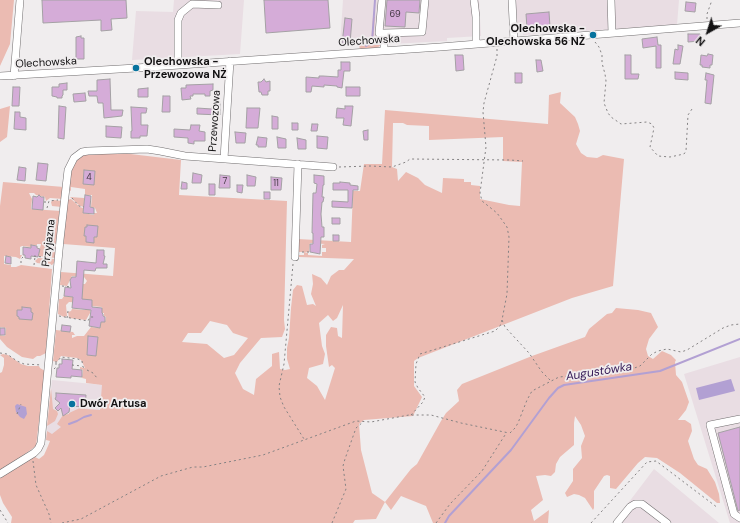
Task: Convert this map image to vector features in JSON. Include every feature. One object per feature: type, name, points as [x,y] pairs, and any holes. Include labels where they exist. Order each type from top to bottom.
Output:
[{"type":"street","points":[[14,76],[20,0]]},
{"type":"street","points":[[382,0],[379,33],[422,32],[425,0]]},
{"type":"street","points":[[474,0],[476,17],[476,44]]},
{"type":"street","points":[[512,0],[514,41]]},
{"type":"street","points":[[611,0],[612,33]]},
{"type":"street","points":[[178,65],[178,20],[181,13],[192,4],[218,5]]},
{"type":"street","name":"Olechowska","points":[[0,76],[230,62],[496,43],[740,23]]},
{"type":"street","points":[[384,33],[384,51]]},
{"type":"street","name":"Przewozowa","points":[[224,159],[230,62]]},
{"type":"street","name":"Przyjazna","points":[[32,454],[40,446],[50,365],[58,259],[69,166],[74,158],[82,152],[147,149],[185,156]]},
{"type":"street","name":"Przewozowa","points":[[185,156],[333,167]]},
{"type":"street","points":[[295,257],[298,164]]},
{"type":"street","points":[[740,419],[710,425],[734,514],[740,518]]},
{"type":"street","points":[[0,474],[32,454]]},
{"type":"street","points":[[617,523],[630,507],[635,504],[642,504],[667,523]]},
{"type":"path","points":[[707,26],[707,14],[712,0]]},
{"type":"path","points":[[589,35],[599,47],[602,55],[602,63],[606,81],[604,103],[608,113],[621,124],[647,122],[652,124],[654,128],[650,147],[658,156],[670,157],[684,154],[686,151],[688,115],[692,109]]},
{"type":"path","points":[[410,415],[423,402],[425,397],[418,388],[416,382],[416,364],[420,354],[495,331],[500,326],[502,320],[508,285],[509,237],[507,227],[497,213],[482,201],[480,193],[486,147],[483,112],[484,103],[497,56],[496,43]]},
{"type":"path","points":[[333,167],[392,167],[406,162],[410,158],[523,161]]},
{"type":"path","points":[[44,202],[48,202],[52,199],[70,198],[79,206],[84,207]]},
{"type":"path","points":[[47,208],[48,202]]},
{"type":"path","points":[[34,265],[34,256],[58,259]]},
{"type":"path","points":[[21,263],[21,259],[23,257]]},
{"type":"path","points":[[295,257],[292,266],[284,364],[279,386],[280,397],[284,407],[304,440]]},
{"type":"path","points":[[56,286],[72,287]]},
{"type":"path","points":[[67,318],[68,311]]},
{"type":"path","points":[[53,316],[88,321],[90,317],[94,317]]},
{"type":"path","points":[[502,320],[505,327],[530,353],[542,372],[551,381]]},
{"type":"path","points":[[436,523],[450,504],[482,471],[505,435],[515,428],[532,391],[559,377],[626,371],[640,366],[652,354],[666,349],[681,352],[687,350],[723,328],[740,324]]},
{"type":"path","points":[[0,353],[7,354],[24,364],[59,365]]},
{"type":"path","points":[[57,364],[61,357],[81,360],[83,366],[97,378]]},
{"type":"path","points":[[50,365],[57,364]]},
{"type":"path","points":[[72,365],[83,366]]},
{"type":"path","points":[[17,414],[21,404]]},
{"type":"path","points":[[62,523],[81,519],[161,476],[193,467],[203,467],[263,455],[356,421],[371,422],[410,415],[431,415],[509,433]]},
{"type":"path","points":[[332,523],[346,489],[343,466],[345,459],[356,428],[363,422]]},
{"type":"path","points":[[32,454],[36,485],[49,514],[51,523]]},
{"type":"path","points":[[591,523],[648,462],[656,461],[718,508]]},
{"type":"path","points":[[0,512],[8,523]]},
{"type":"shaded area","points":[[0,0],[14,0],[10,44],[0,66]]},
{"type":"shaded area","points":[[174,0],[244,0],[240,54],[132,60],[136,11],[173,12]]},
{"type":"shaded area","points":[[343,0],[479,0],[481,36],[447,38],[447,41],[373,45],[375,17],[373,17],[371,42],[340,44]]},
{"type":"shaded area","points":[[516,0],[679,0],[677,25],[523,35],[523,31],[517,26]]},
{"type":"shaded area","points":[[373,17],[375,17],[373,45],[381,45],[377,48],[362,50],[359,47],[359,43],[371,42]]},
{"type":"shaded area","points":[[561,92],[560,103],[575,117],[578,124],[580,131],[576,144],[581,153],[587,157],[597,158],[603,155],[624,159],[613,286],[572,298],[418,358],[414,361],[414,386],[422,397],[413,416],[364,420],[359,424],[361,450],[372,493],[385,502],[376,519],[355,520],[353,523],[11,523],[12,517],[0,495],[0,475],[27,460],[35,457],[39,459],[44,455],[50,441],[46,440],[47,431],[52,434],[61,427],[57,424],[63,415],[69,414],[82,407],[85,407],[85,409],[100,410],[102,385],[86,383],[86,379],[82,378],[83,370],[80,369],[80,367],[85,368],[81,360],[61,356],[57,362],[53,361],[56,330],[73,332],[75,335],[72,335],[72,338],[84,336],[91,327],[100,328],[101,322],[105,322],[106,317],[104,316],[104,313],[102,313],[102,307],[91,306],[90,313],[86,320],[69,318],[68,312],[72,309],[85,310],[86,303],[69,302],[66,305],[67,316],[64,317],[58,314],[59,299],[62,299],[64,296],[82,298],[82,284],[85,284],[87,281],[84,277],[72,276],[67,286],[60,285],[61,272],[113,276],[115,248],[63,244],[67,200],[71,199],[83,208],[83,213],[94,215],[94,213],[97,213],[95,208],[91,207],[92,195],[85,195],[85,189],[71,187],[71,191],[68,189],[71,168],[81,155],[122,153],[181,160],[179,195],[287,201],[285,329],[282,337],[261,338],[240,363],[235,373],[243,389],[254,395],[256,379],[272,366],[272,354],[279,352],[280,369],[290,369],[287,359],[287,348],[293,290],[297,285],[302,286],[307,305],[313,304],[316,306],[311,294],[313,284],[312,274],[321,278],[327,285],[331,276],[339,270],[344,270],[354,259],[299,257],[299,255],[304,255],[304,252],[299,252],[298,239],[351,242],[353,191],[360,191],[364,164],[382,164],[385,110],[548,124],[549,95]],"holes":[[[393,123],[429,126],[429,140],[503,137],[503,161],[522,162],[520,206],[480,199],[480,186],[471,185],[471,182],[464,182],[464,179],[443,178],[442,193],[425,185],[418,178],[406,172],[398,181],[397,169],[392,167]],[[310,243],[325,244],[322,245],[322,248],[326,248],[326,252],[322,252],[322,256],[308,255],[308,253],[304,252],[309,252]],[[343,305],[342,338],[338,336],[337,328],[331,327],[326,335],[329,367],[332,365],[335,368],[325,400],[317,386],[307,378],[309,368],[323,364],[325,354],[322,346],[319,323],[328,315],[333,321],[337,318]],[[210,321],[227,325],[233,333],[248,338],[234,355],[224,358],[207,344],[182,342],[188,333],[201,333]]]},
{"type":"shaded area","points":[[10,106],[7,137],[0,142],[0,109]]},
{"type":"shaded area","points":[[3,182],[64,187],[63,199],[50,198],[46,201],[45,197],[34,193],[29,193],[32,199],[31,209],[61,211],[55,258],[38,256],[41,244],[31,245],[31,247],[20,247],[20,255],[22,255],[20,259],[16,257],[4,256],[4,264],[11,265],[11,267],[21,265],[52,269],[46,353],[33,359],[22,357],[7,347],[0,339],[0,335],[5,336],[6,328],[0,327],[0,206]]},
{"type":"shaded area","points":[[70,197],[84,198],[84,207],[80,206]]},
{"type":"shaded area","points":[[53,200],[62,201],[62,207],[52,206],[51,202]]},
{"type":"shaded area","points":[[38,258],[55,259],[52,265],[37,263],[35,261]]},
{"type":"shaded area","points":[[616,308],[651,313],[658,327],[649,339],[646,349],[648,356],[653,359],[662,351],[671,355],[676,360],[676,375],[682,382],[689,402],[686,410],[678,420],[685,420],[691,424],[692,431],[688,441],[694,459],[698,465],[707,469],[715,482],[720,503],[717,503],[680,473],[657,458],[645,457],[616,489],[610,488],[610,476],[604,476],[594,491],[593,510],[585,498],[579,495],[574,494],[567,497],[565,493],[573,481],[573,469],[582,458],[581,446],[585,436],[581,425],[575,416],[574,445],[560,457],[556,464],[555,472],[551,476],[536,476],[543,500],[531,510],[534,521],[549,510],[548,523],[433,523],[426,506],[401,496],[391,510],[385,502],[411,469],[417,464],[446,413],[459,401],[457,390],[462,384],[585,337],[589,329],[607,314],[612,313]]},
{"type":"shaded area","points":[[0,355],[8,355],[21,364],[28,366],[39,366],[45,371],[36,446],[0,472],[0,373],[2,372],[4,365],[4,358]]},
{"type":"shaded area","points":[[740,357],[740,523],[730,523],[684,374]]},
{"type":"shaded area","points":[[731,379],[735,391],[699,400],[696,388]]},
{"type":"shaded area","points":[[52,380],[103,385],[99,415],[46,440]]},
{"type":"shaded area","points":[[51,388],[53,409],[57,411],[58,414],[55,421],[47,426]]},
{"type":"shaded area","points":[[17,404],[26,407],[27,414],[24,419],[16,412],[15,406]]},
{"type":"shaded area","points":[[654,469],[719,523],[613,523]]},
{"type":"building","points":[[42,0],[126,0],[127,18],[111,19],[112,30],[101,31],[101,20],[43,23]]},
{"type":"building","points":[[264,0],[328,0],[330,28],[266,33]]},
{"type":"building","points":[[387,0],[420,0],[419,13],[406,12],[405,27],[385,26]]},
{"type":"building","points":[[686,2],[696,3],[695,12],[685,11]]},
{"type":"building","points":[[549,12],[550,27],[527,28],[526,14]]},
{"type":"building","points":[[345,18],[352,19],[350,43],[342,44]]},
{"type":"building","points":[[688,34],[700,34],[700,41],[688,42]]},
{"type":"building","points":[[81,36],[81,38],[84,38],[84,59],[76,59],[76,37]]},
{"type":"building","points":[[657,37],[658,45],[661,45],[661,68],[656,68],[656,46],[643,48],[642,39]]},
{"type":"building","points":[[678,45],[683,46],[680,64],[673,64],[675,49],[678,50]]},
{"type":"building","points":[[708,54],[713,55],[712,65],[710,65],[710,68],[702,67],[702,65],[700,65],[701,55],[707,56]]},
{"type":"building","points":[[455,55],[463,55],[464,70],[456,71]]},
{"type":"building","points":[[625,55],[631,55],[631,74],[639,74],[638,79],[625,79]]},
{"type":"building","points":[[536,60],[541,60],[543,71],[537,72]]},
{"type":"building","points":[[341,62],[350,62],[350,71],[344,71],[342,88],[324,85],[324,87],[312,86],[311,92],[306,92],[306,77],[338,77],[338,70],[341,70]]},
{"type":"building","points":[[675,72],[688,73],[688,80],[675,79]]},
{"type":"building","points":[[515,73],[522,73],[522,83],[515,83]]},
{"type":"building","points":[[706,73],[714,75],[711,104],[705,103],[707,80],[705,80]]},
{"type":"building","points":[[110,79],[111,110],[123,110],[122,116],[104,118],[103,103],[98,103],[97,96],[89,96],[88,91],[97,91],[97,80]]},
{"type":"building","points":[[264,79],[266,82],[270,81],[270,91],[268,91],[268,95],[262,95],[261,92],[259,92],[258,82],[261,82]]},
{"type":"building","points":[[67,83],[67,90],[63,90],[62,98],[52,96],[52,87],[59,87],[59,84]]},
{"type":"building","points":[[213,84],[213,90],[210,91],[210,96],[205,96],[205,94],[193,94],[193,96],[190,96],[191,99],[182,100],[181,88],[186,88],[186,85]]},
{"type":"building","points":[[13,87],[20,87],[19,106],[12,106]]},
{"type":"building","points":[[346,87],[360,87],[360,96],[346,96]]},
{"type":"building","points":[[148,88],[148,97],[138,97],[138,89]]},
{"type":"building","points":[[85,93],[86,101],[74,102],[73,94]]},
{"type":"building","points":[[163,96],[170,96],[170,112],[162,112]]},
{"type":"building","points":[[214,101],[220,101],[220,115],[197,114],[197,108],[212,109],[212,107],[214,107]]},
{"type":"building","points":[[59,106],[66,107],[64,139],[58,138]]},
{"type":"building","points":[[345,106],[353,106],[351,126],[343,125],[344,118],[336,118],[337,108],[345,109]]},
{"type":"building","points":[[131,107],[147,108],[146,113],[141,113],[141,125],[148,125],[147,136],[131,138]]},
{"type":"building","points":[[247,108],[260,108],[258,128],[246,128]]},
{"type":"building","points":[[15,112],[20,112],[20,117],[26,118],[26,130],[14,129]]},
{"type":"building","points":[[272,116],[278,117],[278,129],[272,129]]},
{"type":"building","points":[[292,123],[298,123],[298,130],[292,130]]},
{"type":"building","points":[[312,124],[318,124],[317,131],[311,131]]},
{"type":"building","points":[[191,125],[200,125],[199,131],[205,132],[205,141],[194,141],[194,144],[188,143],[188,138],[174,137],[174,129],[190,130]]},
{"type":"building","points":[[106,126],[122,127],[121,138],[106,137]]},
{"type":"building","points":[[368,130],[368,140],[364,140],[363,131]]},
{"type":"building","points":[[235,132],[246,133],[245,143],[236,143]]},
{"type":"building","points":[[317,136],[328,137],[327,149],[317,148]]},
{"type":"building","points":[[258,137],[267,138],[266,147],[258,147],[258,145],[256,145]]},
{"type":"building","points":[[277,137],[286,139],[286,148],[278,148]]},
{"type":"building","points":[[297,138],[306,140],[306,149],[298,149]]},
{"type":"building","points":[[38,163],[48,164],[46,181],[36,180]]},
{"type":"building","points":[[19,167],[26,168],[25,181],[17,180]]},
{"type":"building","points":[[84,170],[95,171],[94,185],[83,184]]},
{"type":"building","points":[[193,173],[202,175],[201,183],[192,183]]},
{"type":"building","points":[[220,175],[230,176],[230,188],[219,188]]},
{"type":"building","points":[[247,175],[256,177],[255,186],[247,186]]},
{"type":"building","points":[[314,175],[324,176],[322,197],[324,197],[321,214],[322,227],[324,227],[324,237],[321,237],[320,254],[310,252],[310,244],[313,244],[313,193],[316,193],[317,184],[314,183]]},
{"type":"building","points":[[271,177],[282,178],[281,190],[271,190]]},
{"type":"building","points":[[182,182],[187,183],[187,189],[181,189]]},
{"type":"building","points":[[340,182],[358,186],[358,190],[353,190],[352,208],[332,207],[332,201],[348,202],[348,190],[333,190],[333,183]]},
{"type":"building","points":[[209,184],[215,184],[215,195],[209,195]]},
{"type":"building","points":[[237,185],[243,185],[242,193],[237,192]]},
{"type":"building","points":[[264,192],[270,192],[270,199],[264,199]]},
{"type":"building","points":[[39,195],[44,197],[43,210],[32,209],[33,196],[37,197]]},
{"type":"building","points":[[85,195],[91,196],[90,207],[94,208],[94,214],[83,213]]},
{"type":"building","points":[[332,218],[340,218],[340,224],[332,224]]},
{"type":"building","points":[[87,225],[98,226],[97,237],[94,237],[94,243],[86,242],[86,236],[84,236],[85,227],[87,227]]},
{"type":"building","points":[[333,235],[339,235],[339,241],[333,241]]},
{"type":"building","points":[[31,245],[37,246],[37,248],[40,249],[38,257],[31,256],[31,259],[25,258],[25,255],[23,255],[23,247],[31,248]]},
{"type":"building","points":[[97,250],[104,250],[105,256],[103,264],[107,264],[107,268],[96,268],[95,271],[84,270],[82,299],[92,300],[92,307],[102,308],[105,322],[101,322],[100,328],[89,326],[91,310],[72,308],[73,297],[64,296],[65,287],[71,288],[70,280],[72,277],[76,277],[77,261],[96,263]]},
{"type":"building","points":[[6,256],[11,257],[11,264],[5,263]]},
{"type":"building","points":[[22,307],[31,308],[31,312],[33,313],[32,320],[19,319],[17,316],[17,310],[22,310]]},
{"type":"building","points":[[62,325],[71,326],[70,332],[61,331]]},
{"type":"building","points":[[0,328],[5,328],[5,335],[0,335]]},
{"type":"building","points":[[88,336],[98,337],[96,356],[87,355]]},
{"type":"building","points":[[62,359],[73,360],[72,369],[82,370],[82,377],[56,377],[57,368],[59,368],[59,364],[62,364]]},
{"type":"building","name":"Dwór Artusa","points":[[56,393],[86,395],[85,407],[70,406],[69,412],[63,416],[61,408],[58,411],[55,408],[60,403],[55,399]]},
{"type":"building","points":[[740,427],[740,510],[738,511],[718,433]]},
{"type":"waterway","points":[[366,46],[372,42],[375,0]]},
{"type":"waterway","name":"Augustówka","points":[[445,523],[449,516],[511,450],[558,388],[564,385],[660,371],[740,339]]},
{"type":"waterway","points":[[69,424],[91,415]]},
{"type":"place","name":"Olechowska - Olechowska 56 NŻ","points":[[593,35]]},
{"type":"place","name":"Olechowska - Przewozowa NŻ","points":[[136,68]]},
{"type":"place","name":"Dwór Artusa","points":[[72,404]]}]
